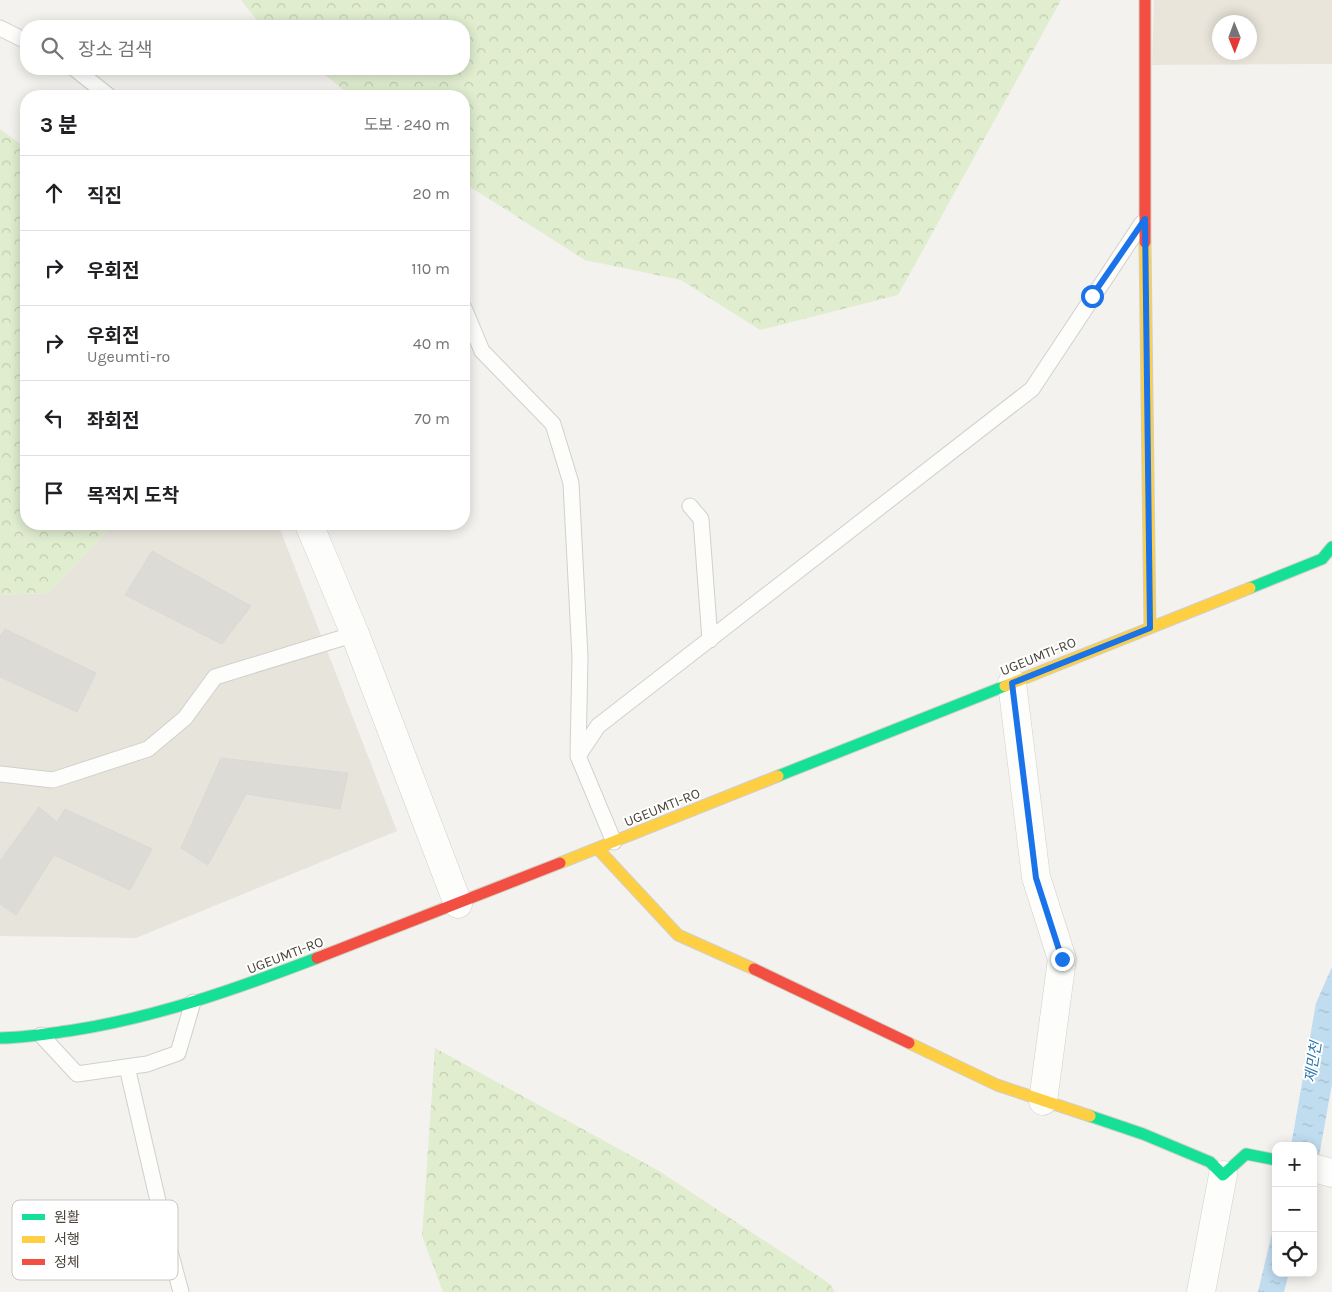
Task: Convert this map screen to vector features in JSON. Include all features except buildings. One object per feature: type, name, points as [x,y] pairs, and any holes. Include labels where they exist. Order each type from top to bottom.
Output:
[{"type":"main road","points":[[1145,0],[1145,219],[1150,628]]},
{"type":"main road","name":"UGEUMTI-RO","points":[[0,1038],[41,1035],[113,1024],[232,991],[598,849],[1327,559],[1332,547]]},
{"type":"main road","points":[[598,849],[678,935],[783,982],[997,1086],[1143,1134],[1210,1162],[1223,1175],[1246,1154],[1272,1159]]},
{"type":"street","points":[[312,530],[355,634],[458,904]]},
{"type":"street","points":[[1012,683],[1036,878],[1062,959],[1043,1101]]},
{"type":"street","points":[[1201,1292],[1223,1175]]},
{"type":"lane","points":[[0,28],[20,38]]},
{"type":"lane","points":[[83,75],[101,90]]},
{"type":"lane","points":[[578,756],[598,726],[1032,389],[1145,219]]},
{"type":"lane","points":[[470,322],[482,351],[552,424],[571,483],[580,657],[578,756],[614,842]]},
{"type":"lane","points":[[690,506],[701,519],[710,640]]},
{"type":"lane","points":[[0,774],[53,780],[148,749],[185,718],[215,677],[355,634]]},
{"type":"lane","points":[[41,1035],[77,1074],[148,1064],[178,1053],[194,1002]]},
{"type":"lane","points":[[127,1067],[157,1200]]},
{"type":"shaded area","points":[[1154,0],[1332,0],[1332,64],[1152,65]]},
{"type":"shaded area","points":[[107,530],[280,530],[397,831],[136,938],[0,936],[0,595],[49,593]]},
{"type":"green space","points":[[241,0],[1061,0],[898,295],[760,330],[681,280],[585,260],[470,187],[470,90],[344,90],[325,75],[470,75],[470,20],[256,19]]},
{"type":"green space","points":[[0,129],[20,144],[20,530],[107,530],[49,593],[0,595]]},
{"type":"green space","points":[[435,1048],[659,1171],[830,1284],[835,1292],[443,1292],[422,1236]]},
{"type":"water","name":"제민천","points":[[1332,967],[1332,1084],[1317,1168],[1317,1142],[1292,1142],[1316,1003]]},
{"type":"water","points":[[1272,1233],[1272,1277],[1288,1277],[1284,1292],[1258,1292]]},
{"type":"traffic: fast","points":[[1250,588],[1322,559],[1332,547]]},
{"type":"traffic: fast","points":[[778,776],[1005,686]]},
{"type":"traffic: fast","points":[[0,1038],[26,1037],[68,1031],[164,1010],[256,981],[317,958]]},
{"type":"traffic: fast","points":[[1090,1116],[1143,1134],[1210,1162],[1223,1175],[1246,1154],[1272,1159]]},
{"type":"traffic: slow","points":[[1145,242],[1150,628]]},
{"type":"traffic: slow","points":[[1005,686],[1250,588]]},
{"type":"traffic: slow","points":[[560,863],[778,776]]},
{"type":"traffic: slow","points":[[598,849],[678,935],[754,969]]},
{"type":"traffic: slow","points":[[909,1043],[997,1085],[1090,1116]]},
{"type":"traffic: jam","points":[[1145,0],[1145,242]]},
{"type":"traffic: jam","points":[[317,958],[560,863]]},
{"type":"traffic: jam","points":[[754,969],[909,1043]]},
{"type":"route","points":[[1062,959],[1036,878],[1012,683],[1150,628],[1145,219],[1092,296]]}]
